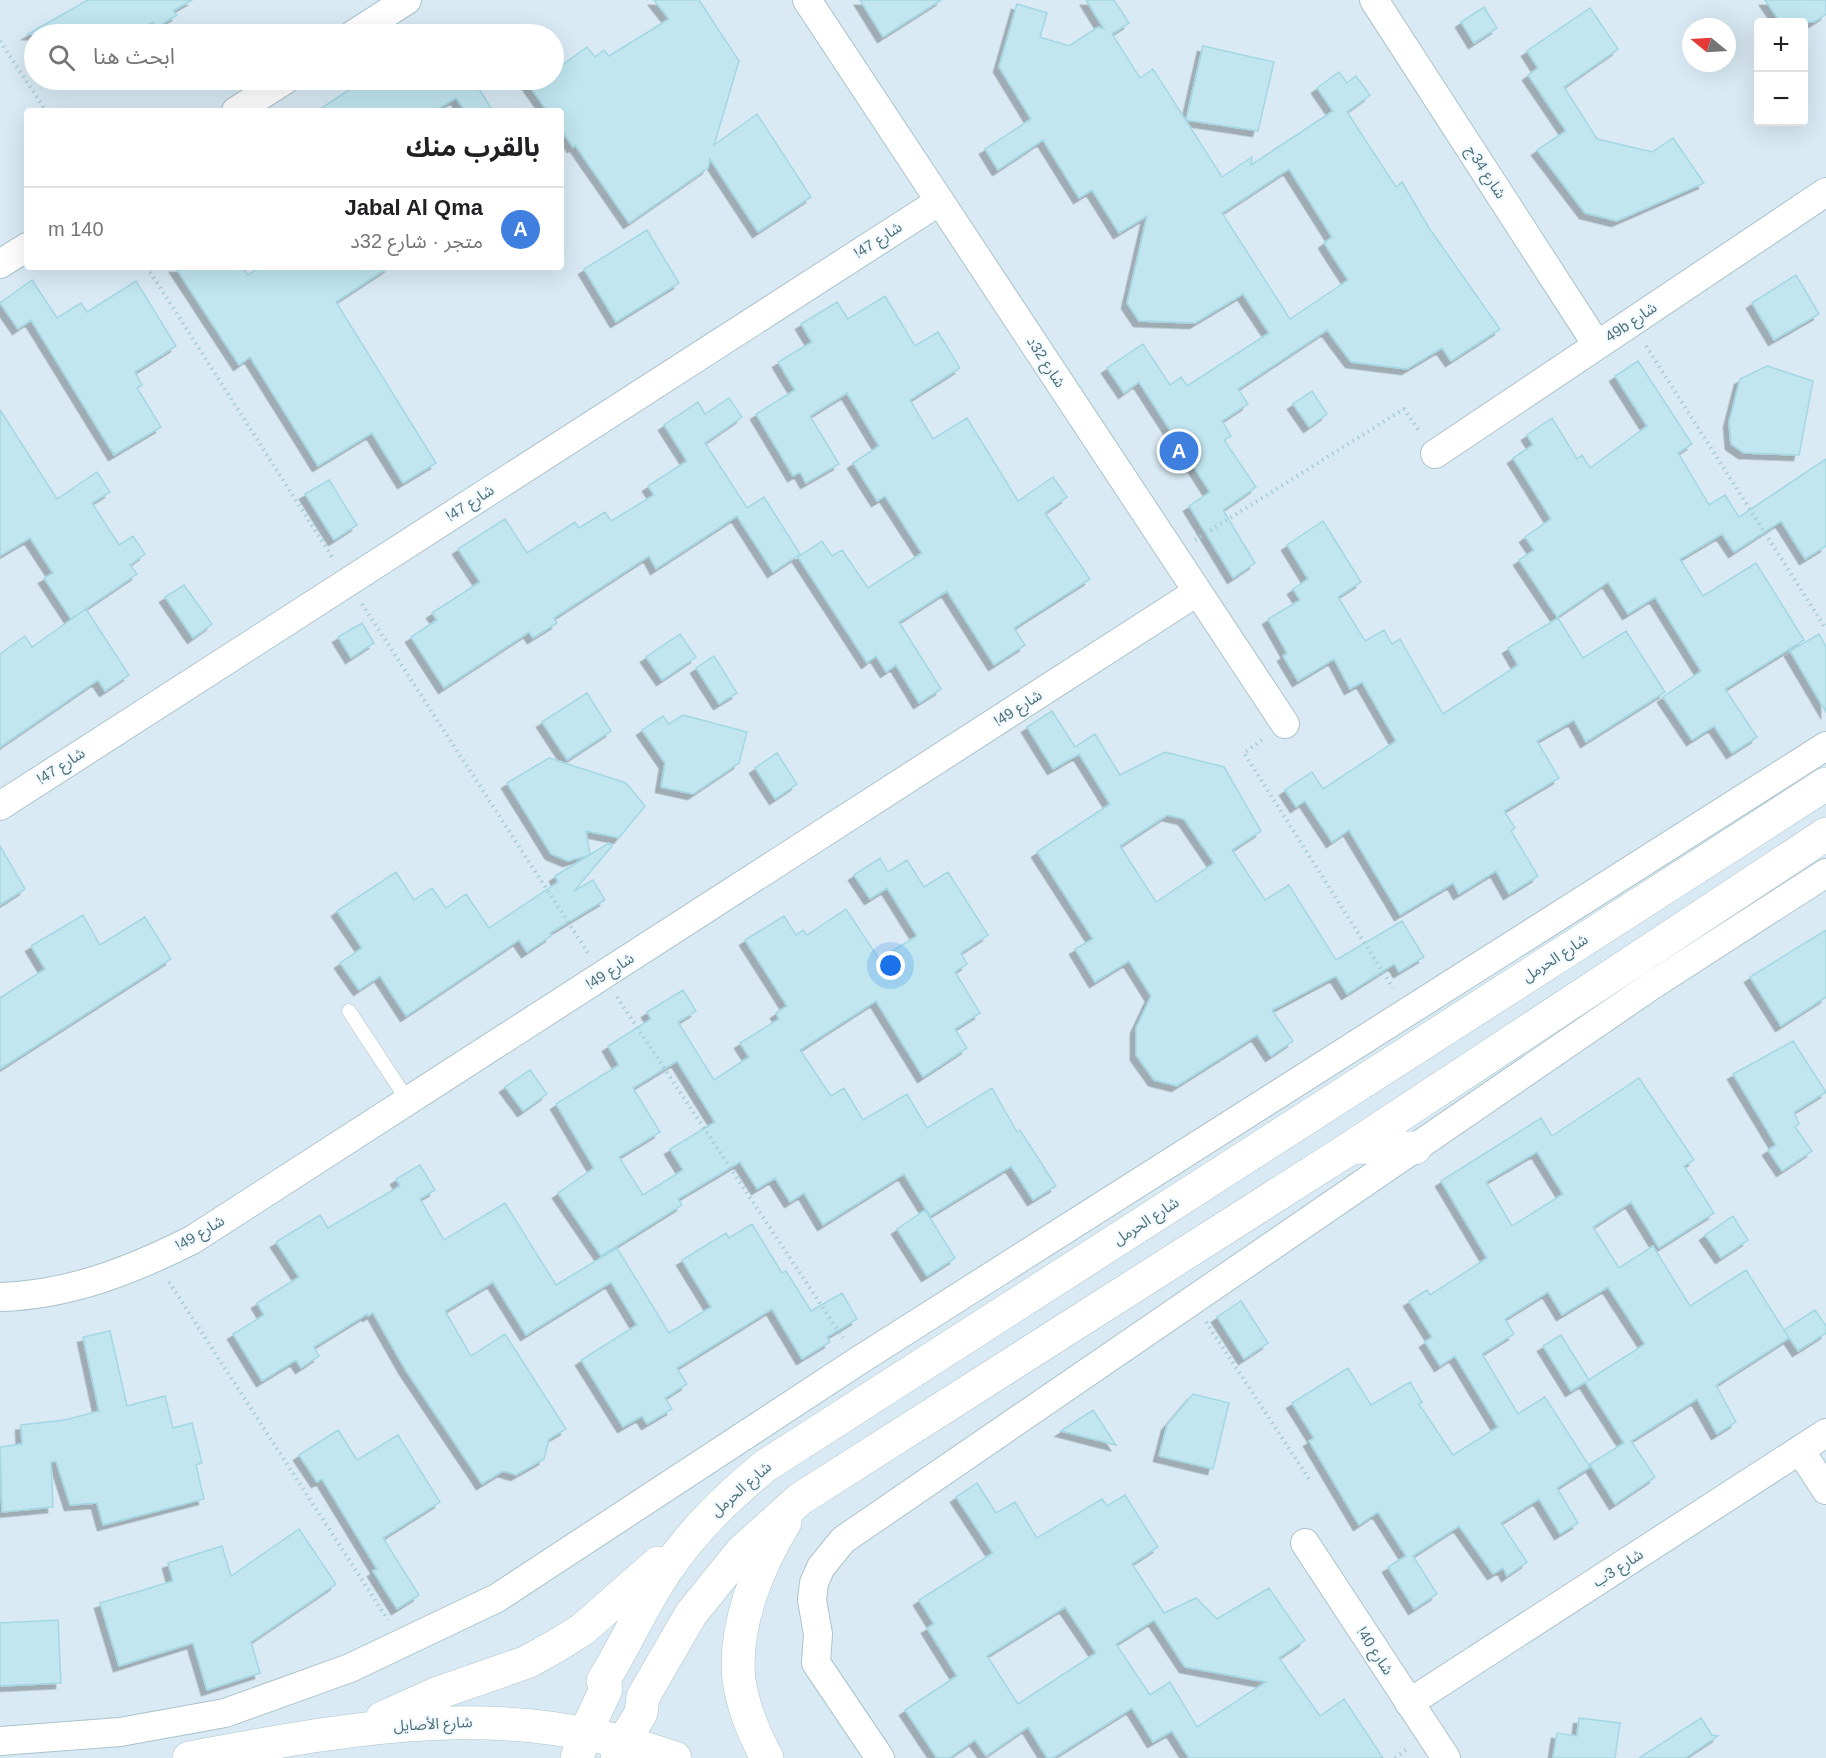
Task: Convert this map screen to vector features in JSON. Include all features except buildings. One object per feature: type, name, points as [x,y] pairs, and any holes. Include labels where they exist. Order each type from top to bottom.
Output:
[{"type":"street","points":[[370,24],[407,0]]},
{"type":"street","name":"شارع 32د","points":[[807,0],[1171,555],[1285,724]]},
{"type":"street","name":"شارع 34ج","points":[[1374,0],[1597,345]]},
{"type":"street","points":[[241,108],[269,90]]},
{"type":"street","name":"49b شارع","points":[[1436,453],[1826,192]]},
{"type":"street","name":"شارع 47ا","points":[[0,806],[940,201]]},
{"type":"street","points":[[0,264],[24,249]]},
{"type":"street","name":"شارع 49ا","points":[[0,1297],[54,1292],[88,1284],[154,1259],[192,1240],[1197,592]]},
{"type":"street","points":[[0,1741],[120,1732],[225,1713],[309,1685],[403,1644],[497,1598],[858,1361],[1826,746]]},
{"type":"street","name":"شارع الحرمل","points":[[599,1750],[606,1689],[603,1681],[647,1600],[696,1531],[729,1496],[765,1466],[1826,784]]},
{"type":"street","points":[[599,1750],[641,1713],[643,1697],[670,1648],[703,1598],[741,1552],[800,1499],[1352,1147],[1826,834]]},
{"type":"street","points":[[880,1758],[816,1663],[818,1634],[812,1600],[814,1583],[830,1552],[852,1533],[1651,986],[1826,873]]},
{"type":"street","points":[[1352,1147],[1415,1148]]},
{"type":"street","name":"شارع 3ب","points":[[1409,1703],[1826,1433]]},
{"type":"street","points":[[1800,1450],[1826,1490]]},
{"type":"street","points":[[767,1758],[756,1736],[744,1702],[738,1657],[745,1619],[770,1546],[800,1499]]},
{"type":"street","points":[[356,1730],[438,1693],[526,1662],[556,1646],[583,1629],[696,1531]]},
{"type":"street","name":"شارع 40ا","points":[[1305,1543],[1446,1758]]},
{"type":"street","name":"شارع الأصايل","points":[[189,1758],[312,1735],[444,1721],[532,1724],[599,1750],[675,1758]]},
{"type":"lane","points":[[349,1011],[408,1101]]},
{"type":"path","points":[[0,41],[24,78]]},
{"type":"path","points":[[32,90],[44,108]]},
{"type":"path","points":[[149,270],[602,976],[858,1361]]},
{"type":"path","points":[[1631,322],[1826,629]]},
{"type":"path","points":[[1171,555],[1404,409],[1436,453]]},
{"type":"path","points":[[1285,724],[1244,753],[1407,1012]]},
{"type":"path","points":[[154,1259],[403,1644]]},
{"type":"path","points":[[1192,1300],[1311,1482]]},
{"type":"shaded area","points":[[0,0],[1826,0],[1826,1758],[0,1758]]},
{"type":"place","name":"Jabal Al Qma","points":[[1179,451]]}]
